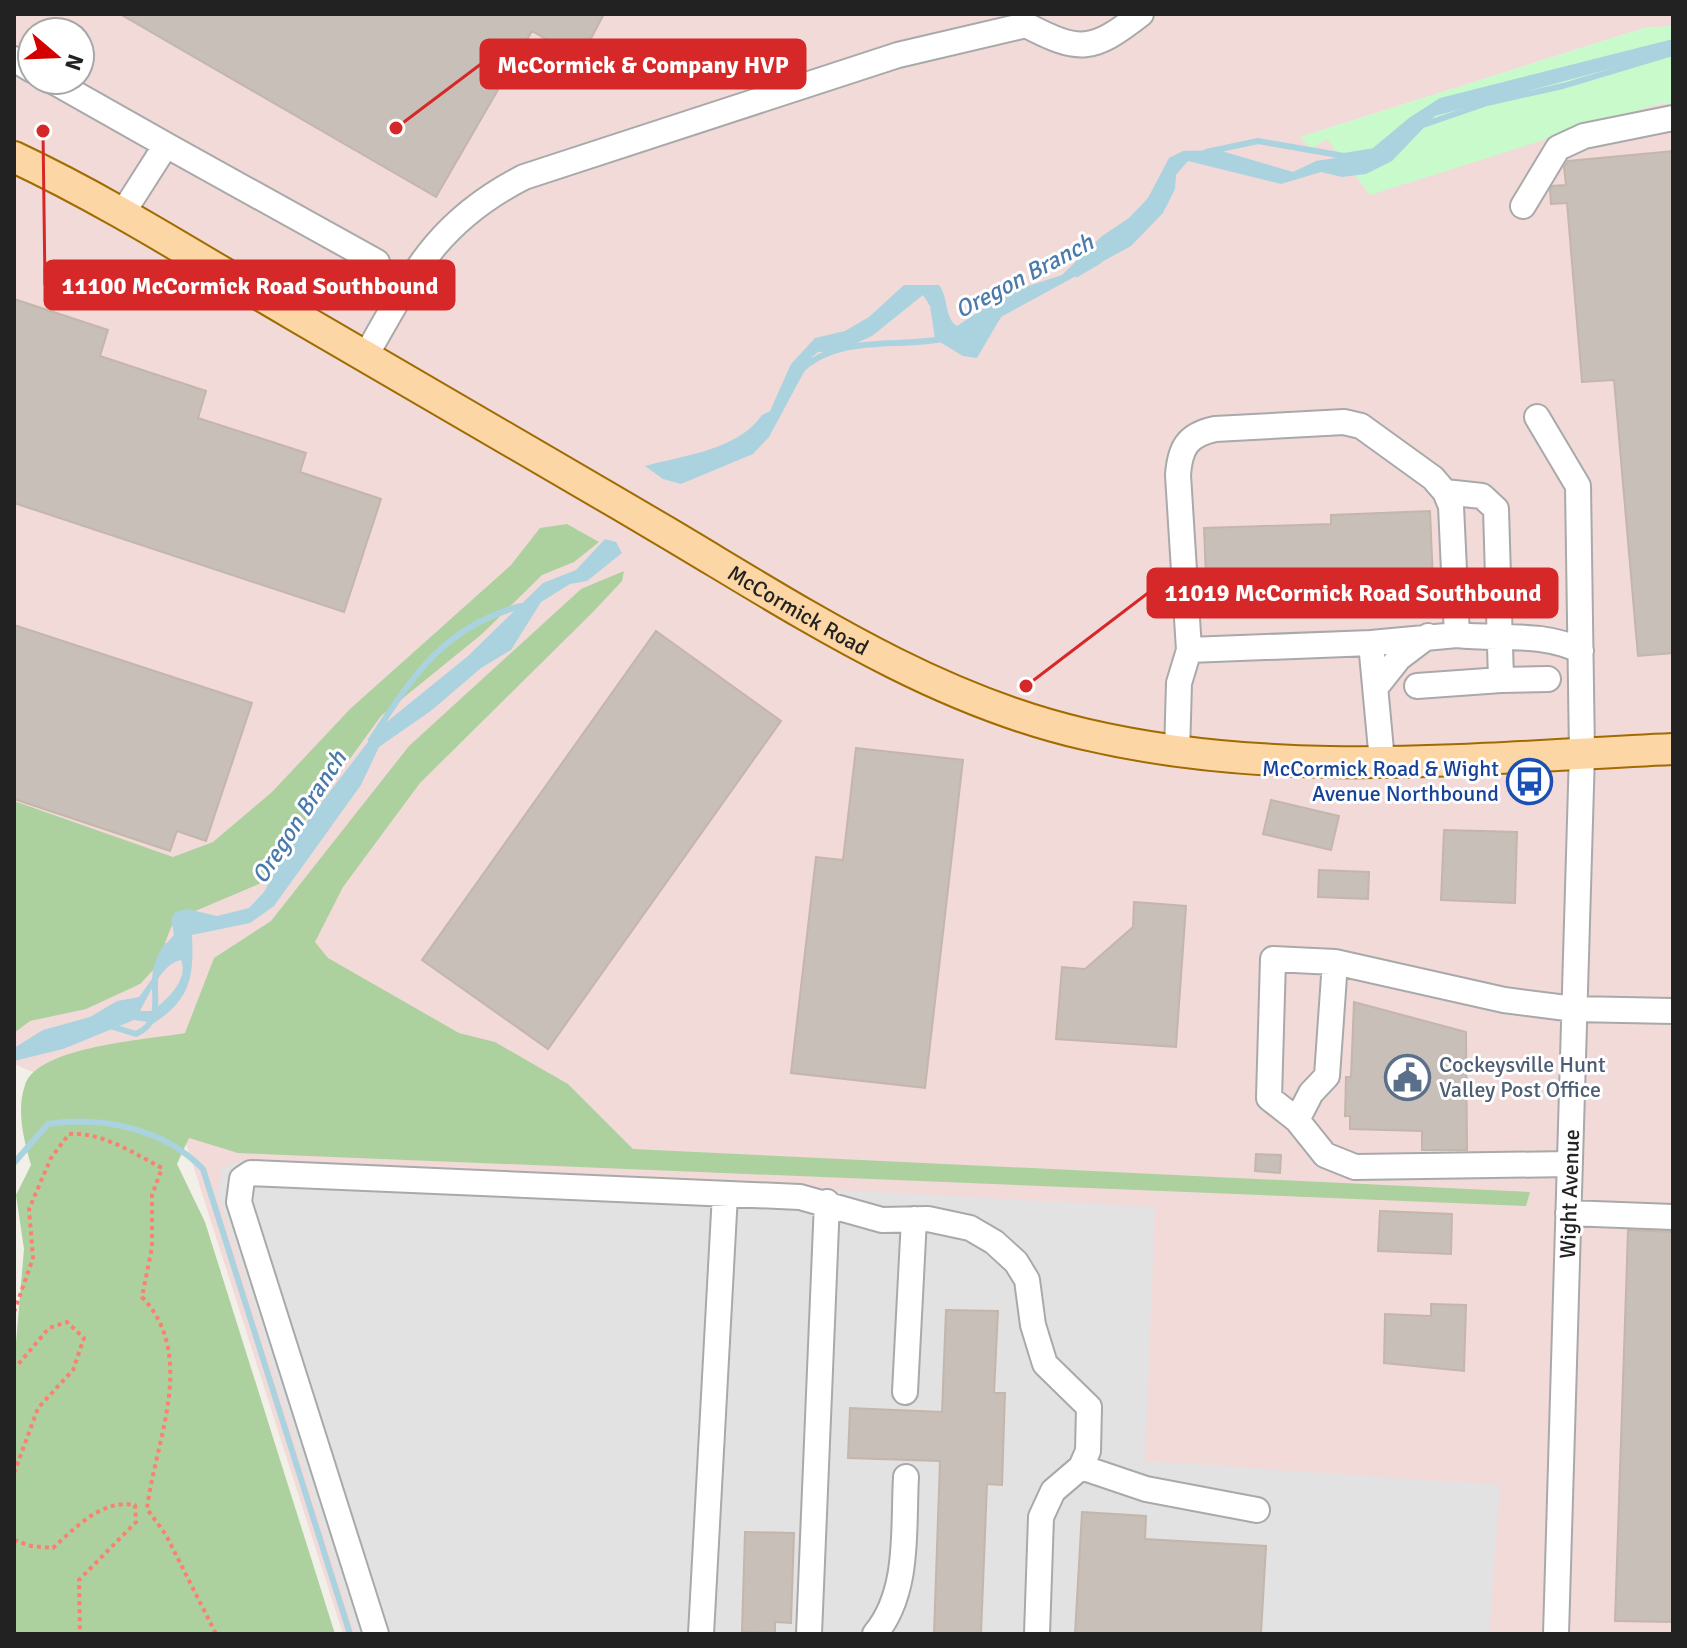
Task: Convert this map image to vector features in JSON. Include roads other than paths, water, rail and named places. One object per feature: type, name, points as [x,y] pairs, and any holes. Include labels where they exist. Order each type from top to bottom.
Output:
[{"type":"main road","name":"McCormick Road","points":[[14,157],[122,214],[886,660],[1024,718],[1177,753],[1253,762],[1382,761],[1673,749]]},
{"type":"street","points":[[365,357],[437,239],[491,194],[524,177],[898,55],[1026,25],[1064,44],[1081,46],[1106,39],[1141,14]]},
{"type":"street","points":[[79,96],[377,262]]},
{"type":"street","points":[[1523,206],[1558,148],[1584,136],[1673,118]]},
{"type":"street","points":[[122,214],[166,145]]},
{"type":"street","name":"Wight Avenue","points":[[1537,417],[1578,486],[1581,651],[1582,753],[1556,1634]]},
{"type":"street","points":[[1177,753],[1179,683],[1189,650],[1178,475],[1180,453],[1197,433],[1344,422],[1361,426],[1433,478],[1445,492],[1451,506],[1457,635]]},
{"type":"street","points":[[1445,492],[1482,496],[1496,509],[1501,680]]},
{"type":"street","points":[[1189,650],[1371,643],[1457,635],[1499,640],[1539,636],[1562,641],[1581,651]]},
{"type":"street","points":[[1376,687],[1399,658],[1428,636]]},
{"type":"street","points":[[1371,643],[1382,761]]},
{"type":"street","points":[[1417,686],[1548,679]]},
{"type":"street","points":[[1570,1164],[1355,1167],[1325,1155],[1297,1120],[1269,1098],[1273,959],[1335,962],[1475,996],[1574,1009],[1673,1011]]},
{"type":"street","points":[[1297,1120],[1311,1093],[1327,1076],[1335,962]]},
{"type":"street","points":[[376,1634],[239,1202],[238,1191],[242,1179],[251,1173],[263,1171],[725,1194],[827,1202],[857,1215],[882,1220],[928,1219],[970,1228],[1016,1262],[1027,1280],[1033,1325],[1045,1364],[1089,1407],[1088,1451],[1081,1467],[1053,1491],[1041,1517],[1037,1634]]},
{"type":"street","points":[[701,1634],[725,1194]]},
{"type":"street","points":[[809,1634],[827,1202]]},
{"type":"street","points":[[1568,1213],[1673,1217]]},
{"type":"street","points":[[905,1392],[914,1219]]},
{"type":"street","points":[[1081,1467],[1146,1489],[1257,1510]]},
{"type":"street","points":[[875,1634],[890,1616],[898,1595],[906,1477]]},
{"type":"water","name":"Oregon Branch","points":[[1673,39],[1673,52],[1435,116],[1392,161],[1366,174],[1342,177],[1321,172],[1281,184],[1188,161],[1176,175],[1175,189],[1163,213],[1131,246],[1001,317],[977,358],[963,356],[935,339],[930,306],[923,295],[872,336],[839,351],[818,352],[812,357],[769,437],[753,454],[681,484],[663,479],[645,466],[710,450],[752,427],[770,411],[791,364],[815,338],[845,331],[869,317],[904,285],[939,285],[950,318],[957,326],[1007,293],[1062,275],[1102,236],[1129,218],[1148,198],[1169,158],[1183,151],[1218,150],[1293,172],[1316,161],[1367,153],[1409,118],[1440,98]]},
{"type":"water","name":"Oregon Branch","points":[[605,539],[616,542],[622,553],[587,581],[570,584],[541,602],[511,650],[481,668],[432,710],[379,747],[361,785],[274,906],[250,923],[192,935],[188,985],[176,1005],[166,1014],[154,1023],[134,1020],[63,1049],[14,1061],[14,1048],[43,1030],[90,1017],[117,1001],[139,997],[157,972],[164,946],[174,935],[171,919],[175,912],[187,909],[217,916],[249,908],[264,892],[291,842],[378,729],[468,656],[543,583],[576,570]],"holes":[[[181,960],[183,967],[179,982],[170,995],[152,1011],[140,1011],[168,967]]]},
{"type":"waterway","name":"Oregon Branch","points":[[1420,126],[1487,103],[1563,86],[1673,53]]},
{"type":"waterway","name":"Oregon Branch","points":[[1206,152],[1258,141],[1344,156],[1375,151]]},
{"type":"waterway","name":"Oregon Branch","points":[[1077,274],[1099,261]]},
{"type":"waterway","name":"Oregon Branch","points":[[800,371],[815,359],[850,347],[942,339]]},
{"type":"waterway","name":"Oregon Branch","points":[[371,740],[401,695],[432,657],[471,627],[521,606]]},
{"type":"waterway","name":"Oregon Branch","points":[[110,1026],[136,1034],[147,1027],[155,1008],[159,960],[167,946]]},
{"type":"waterway","points":[[14,1163],[48,1124],[89,1122],[131,1128],[151,1135],[187,1155],[203,1169],[350,1634]]},
{"type":"place","name":"McCormick & Company HVP","points":[[396,128]]},
{"type":"place","name":"11100 McCormick Road Southbound","points":[[43,131]]},
{"type":"place","name":"11019 McCormick Road Southbound","points":[[1026,686]]},
{"type":"place","name":"McCormick Road & Wight Avenue Northbound","points":[[1530,781]]},
{"type":"place","name":"Cockeysville Hunt Valley Post Office","points":[[1408,1077]]}]
